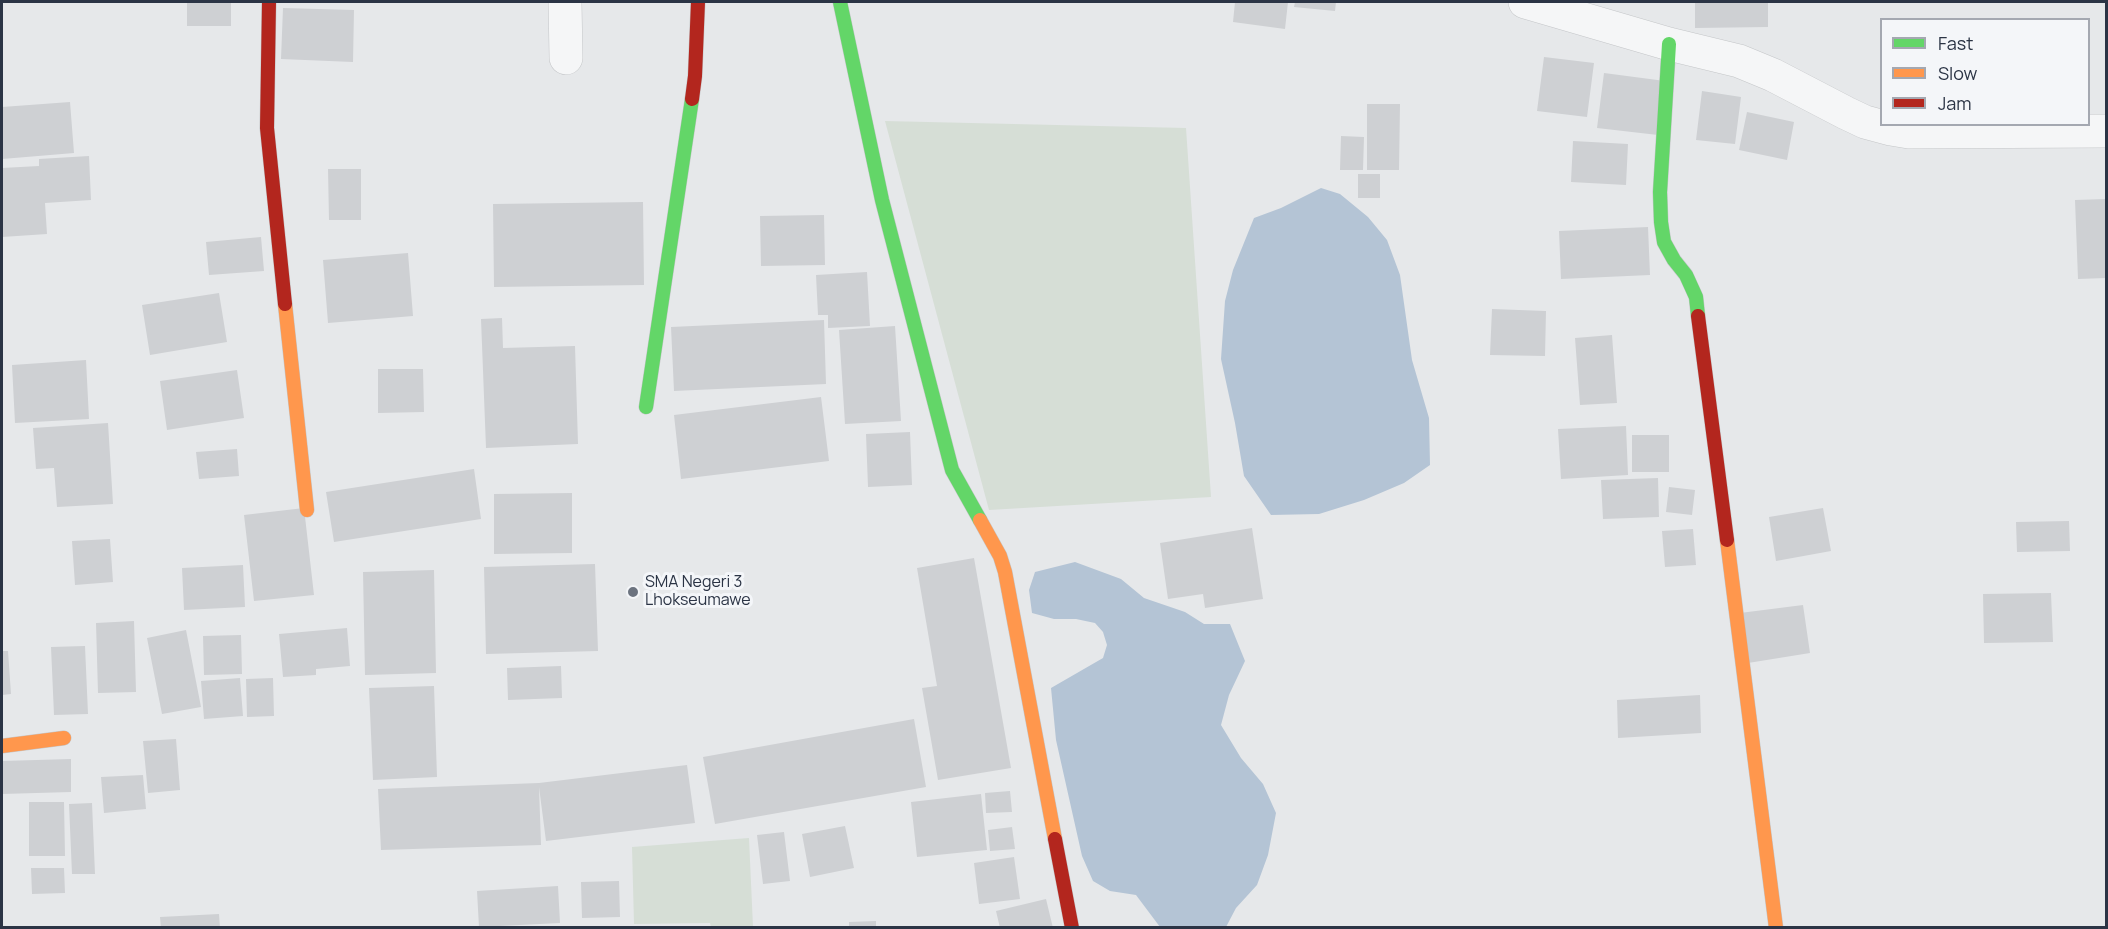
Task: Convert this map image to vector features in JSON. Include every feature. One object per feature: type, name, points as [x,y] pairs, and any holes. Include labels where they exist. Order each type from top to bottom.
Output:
[{"type":"street","points":[[268,2],[267,128],[307,510]]},
{"type":"street","points":[[565,2],[566,58]]},
{"type":"street","points":[[646,407],[695,76],[698,2]]},
{"type":"street","points":[[840,2],[882,200],[952,470],[1000,556],[1005,572],[1072,927]]},
{"type":"street","points":[[1525,2],[1670,44],[1739,61],[1773,75],[1865,122],[1891,129],[1909,132],[2106,131]]},
{"type":"street","points":[[1670,44],[1660,192],[1661,222],[1664,242],[1686,275],[1696,297],[1776,927]]},
{"type":"street","points":[[2,746],[64,738]]},
{"type":"shaded area","points":[[885,121],[1186,128],[1211,497],[989,510]]},
{"type":"shaded area","points":[[749,838],[753,927],[711,927],[710,923],[634,924],[632,847]]},
{"type":"water","points":[[1321,188],[1340,194],[1368,217],[1387,240],[1400,275],[1412,360],[1429,418],[1430,465],[1404,483],[1364,500],[1319,514],[1271,515],[1244,476],[1221,359],[1225,301],[1233,270],[1254,218],[1281,208]]},
{"type":"water","points":[[1075,562],[1121,579],[1144,598],[1185,612],[1204,624],[1230,624],[1245,661],[1229,695],[1221,725],[1241,758],[1263,784],[1276,813],[1268,855],[1257,885],[1236,908],[1226,927],[1160,927],[1136,895],[1110,891],[1093,881],[1082,856],[1056,740],[1051,688],[1103,658],[1107,645],[1103,632],[1095,623],[1076,619],[1054,619],[1032,613],[1029,590],[1035,572]]},
{"type":"building","points":[[187,2],[231,2],[231,26],[187,26]]},
{"type":"building","points":[[1235,2],[1288,2],[1285,29],[1233,22]]},
{"type":"building","points":[[1295,2],[1336,2],[1335,11],[1294,7]]},
{"type":"building","points":[[1695,2],[1768,2],[1768,27],[1695,28]]},
{"type":"building","points":[[283,8],[354,10],[353,62],[281,59]]},
{"type":"building","points":[[1544,57],[1594,63],[1587,117],[1537,111]]},
{"type":"building","points":[[1604,73],[1665,81],[1658,135],[1597,128]]},
{"type":"building","points":[[1702,91],[1741,97],[1735,144],[1696,140]]},
{"type":"building","points":[[70,102],[74,153],[2,159],[2,107]]},
{"type":"building","points":[[1367,104],[1400,104],[1399,170],[1367,170]]},
{"type":"building","points":[[1747,112],[1794,122],[1787,160],[1739,150]]},
{"type":"building","points":[[1341,136],[1364,137],[1363,170],[1340,170]]},
{"type":"building","points":[[1573,141],[1628,144],[1626,185],[1571,182]]},
{"type":"building","points":[[89,156],[91,200],[45,203],[47,234],[2,237],[2,168],[39,166],[39,159]]},
{"type":"building","points":[[328,169],[361,169],[361,220],[329,220]]},
{"type":"building","points":[[1358,174],[1380,174],[1380,198],[1358,198]]},
{"type":"building","points":[[2106,199],[2106,278],[2078,279],[2075,200]]},
{"type":"building","points":[[643,202],[644,285],[494,287],[493,204]]},
{"type":"building","points":[[824,215],[825,265],[761,266],[760,216]]},
{"type":"building","points":[[1648,227],[1650,275],[1561,279],[1559,231]]},
{"type":"building","points":[[261,237],[264,271],[209,275],[206,242]]},
{"type":"building","points":[[408,253],[413,316],[328,323],[323,260]]},
{"type":"building","points":[[867,272],[870,326],[828,328],[828,315],[818,315],[816,275]]},
{"type":"building","points":[[219,293],[227,342],[150,355],[142,305]]},
{"type":"building","points":[[1492,309],[1546,311],[1545,356],[1490,355]]},
{"type":"building","points":[[502,318],[503,348],[575,346],[578,444],[486,448],[481,319]]},
{"type":"building","points":[[824,320],[826,384],[674,391],[671,327]]},
{"type":"building","points":[[895,326],[901,421],[845,424],[839,330]]},
{"type":"building","points":[[1612,335],[1617,403],[1580,405],[1575,338]]},
{"type":"building","points":[[86,360],[89,419],[15,423],[12,365]]},
{"type":"building","points":[[378,369],[423,369],[424,412],[378,413]]},
{"type":"building","points":[[237,370],[244,418],[167,430],[160,381]]},
{"type":"building","points":[[821,397],[829,461],[681,479],[674,415]]},
{"type":"building","points":[[108,423],[113,504],[57,507],[54,468],[36,469],[33,428]]},
{"type":"building","points":[[1626,426],[1628,475],[1561,479],[1558,429]]},
{"type":"building","points":[[910,432],[912,485],[868,487],[866,434]]},
{"type":"building","points":[[1632,435],[1669,435],[1669,472],[1632,472]]},
{"type":"building","points":[[237,449],[239,476],[199,479],[196,452]]},
{"type":"building","points":[[474,469],[481,519],[334,542],[326,492]]},
{"type":"building","points":[[1658,478],[1659,517],[1603,519],[1601,480]]},
{"type":"building","points":[[1669,487],[1695,490],[1692,515],[1666,512]]},
{"type":"building","points":[[572,493],[572,553],[494,554],[494,494]]},
{"type":"building","points":[[304,508],[314,595],[254,601],[244,515]]},
{"type":"building","points":[[1823,508],[1831,551],[1776,561],[1769,517]]},
{"type":"building","points":[[2069,521],[2070,551],[2017,552],[2016,522]]},
{"type":"building","points":[[1252,528],[1263,599],[1205,608],[1203,594],[1168,599],[1160,543]]},
{"type":"building","points":[[1693,529],[1696,565],[1665,567],[1662,531]]},
{"type":"building","points":[[110,539],[113,582],[75,585],[72,541]]},
{"type":"building","points":[[974,558],[1011,768],[938,780],[922,688],[937,686],[917,568]]},
{"type":"building","points":[[595,564],[598,651],[486,654],[484,567]]},
{"type":"building","points":[[243,565],[245,607],[184,610],[182,568]]},
{"type":"building","points":[[434,570],[436,673],[365,675],[363,572]]},
{"type":"building","points":[[2051,593],[2053,642],[1984,643],[1983,594]]},
{"type":"building","points":[[1803,605],[1810,653],[1748,663],[1740,613]]},
{"type":"building","points":[[134,621],[136,692],[98,693],[96,623]]},
{"type":"building","points":[[347,628],[350,666],[316,669],[316,675],[283,677],[279,634]]},
{"type":"building","points":[[186,630],[201,707],[162,714],[147,638]]},
{"type":"building","points":[[241,635],[242,674],[204,675],[203,636]]},
{"type":"building","points":[[85,646],[88,714],[54,715],[51,647]]},
{"type":"building","points":[[2,651],[8,651],[11,694],[2,695]]},
{"type":"building","points":[[561,666],[562,698],[508,700],[507,668]]},
{"type":"building","points":[[240,678],[243,716],[204,719],[201,681]]},
{"type":"building","points":[[273,678],[274,716],[247,717],[246,679]]},
{"type":"building","points":[[434,686],[437,777],[373,780],[369,688]]},
{"type":"building","points":[[1700,695],[1701,733],[1618,738],[1617,700]]},
{"type":"building","points":[[914,719],[926,787],[715,824],[703,757]]},
{"type":"building","points":[[176,739],[180,790],[148,793],[143,741]]},
{"type":"building","points":[[71,759],[71,792],[2,794],[2,761]]},
{"type":"building","points":[[687,765],[695,823],[546,841],[539,787],[541,845],[381,850],[378,789],[539,783]]},
{"type":"building","points":[[143,775],[146,809],[104,813],[101,777]]},
{"type":"building","points":[[1010,791],[1012,812],[986,813],[985,793]]},
{"type":"building","points":[[981,794],[987,850],[917,857],[911,802]]},
{"type":"building","points":[[29,802],[64,802],[65,856],[29,856]]},
{"type":"building","points":[[92,803],[95,874],[72,874],[69,804]]},
{"type":"building","points":[[845,826],[854,868],[810,877],[802,834]]},
{"type":"building","points":[[1012,827],[1015,849],[990,851],[988,830]]},
{"type":"building","points":[[784,832],[790,881],[763,884],[757,835]]},
{"type":"building","points":[[1014,857],[1020,899],[979,904],[974,863]]},
{"type":"building","points":[[31,868],[64,868],[65,893],[32,894]]},
{"type":"building","points":[[619,881],[620,917],[582,918],[581,882]]},
{"type":"building","points":[[558,886],[560,923],[479,927],[477,891]]},
{"type":"building","points":[[1046,899],[1053,928],[1000,928],[996,911]]},
{"type":"building","points":[[219,914],[220,928],[161,928],[160,917]]},
{"type":"building","points":[[876,921],[876,928],[849,928],[849,922]]},
{"type":"traffic: fast","points":[[840,2],[882,200],[952,470],[980,520]]},
{"type":"traffic: fast","points":[[1669,44],[1660,192],[1661,222],[1664,242],[1686,275],[1696,297],[1698,316]]},
{"type":"traffic: fast","points":[[646,407],[692,99]]},
{"type":"traffic: slow","points":[[285,304],[307,510]]},
{"type":"traffic: slow","points":[[980,520],[1000,556],[1005,572],[1055,839]]},
{"type":"traffic: slow","points":[[1727,540],[1776,928]]},
{"type":"traffic: slow","points":[[2,746],[64,738]]},
{"type":"traffic: jam","points":[[269,2],[267,128],[285,304]]},
{"type":"traffic: jam","points":[[692,99],[698,2]]},
{"type":"traffic: jam","points":[[1698,316],[1727,540]]},
{"type":"traffic: jam","points":[[1055,839],[1072,928]]},
{"type":"place","name":"SMA Negeri 3 Lhokseumawe","points":[[633,592]]}]
